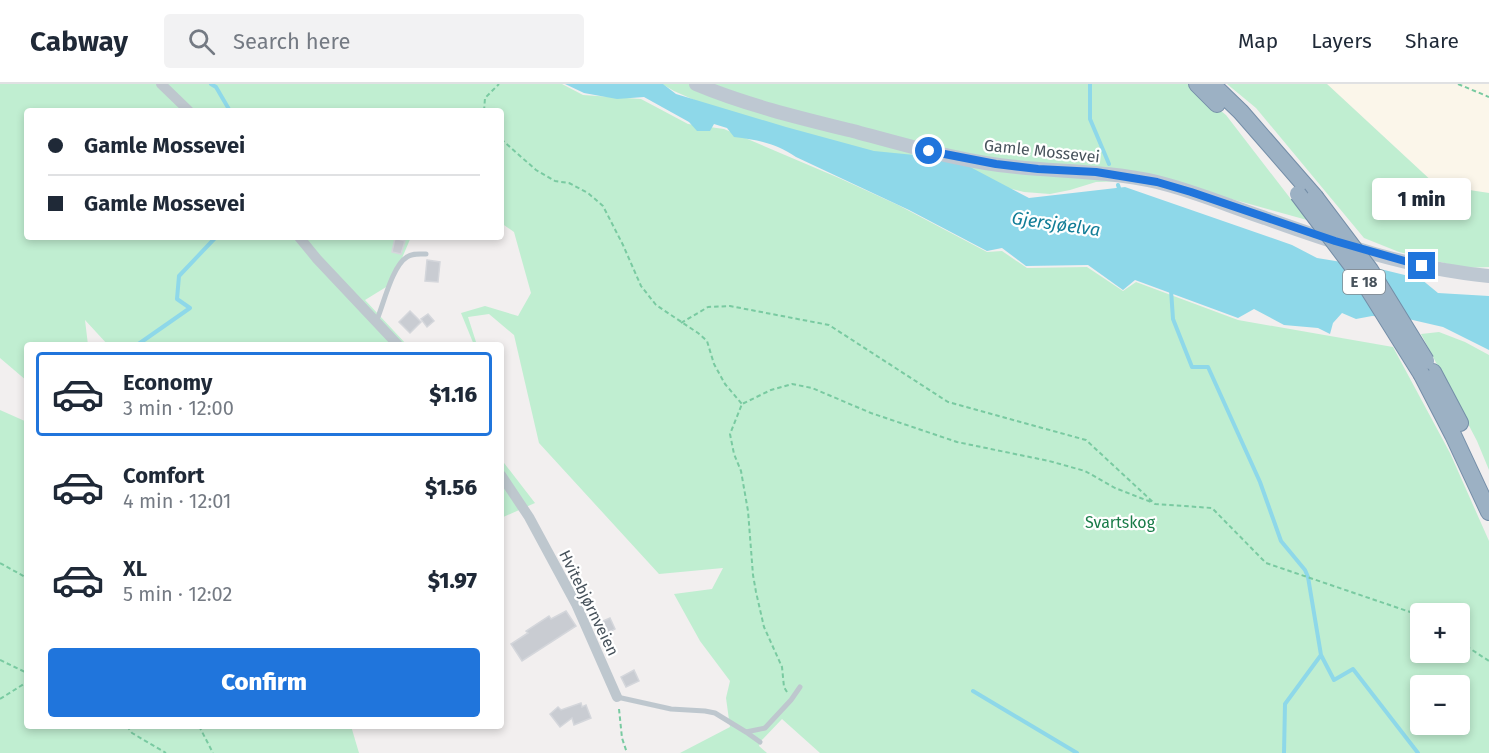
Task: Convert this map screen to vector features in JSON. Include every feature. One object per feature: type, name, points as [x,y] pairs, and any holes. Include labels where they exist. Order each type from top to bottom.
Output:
[{"type":"highway","name":"E 18","points":[[1197,84],[1235,122],[1298,194],[1342,250],[1447,398],[1489,486]]},
{"type":"highway","name":"E 18","points":[[1212,84],[1241,112],[1315,196],[1370,270],[1412,335],[1453,435],[1489,512]]},
{"type":"main road","name":"Gamle Mossevei","points":[[696,84],[790,115],[964,159],[1018,167],[1115,175],[1157,182],[1311,234],[1386,256],[1450,271],[1489,276]]},
{"type":"street","points":[[161,84],[186,108]]},
{"type":"street","points":[[301,240],[395,342]]},
{"type":"street","name":"Hvitebjørnveien","points":[[504,480],[529,517],[576,604],[617,697]]},
{"type":"lane","points":[[375,321],[399,264],[410,255],[426,254]]},
{"type":"lane","points":[[746,732],[765,728],[800,687]]},
{"type":"lane","points":[[617,697],[672,709],[715,713],[760,742]]},
{"type":"path","points":[[484,108],[486,98],[499,84]]},
{"type":"path","points":[[1458,84],[1489,97]]},
{"type":"path","points":[[504,143],[536,170],[555,181],[569,183],[588,193],[603,206],[641,286],[656,305],[707,341],[714,364],[725,384],[742,404]]},
{"type":"path","points":[[681,323],[708,307],[729,306],[829,325],[948,402],[1086,440],[1155,504]]},
{"type":"path","points":[[791,700],[784,687],[782,667],[764,627],[753,575],[748,511],[741,471],[734,454],[730,434],[742,404],[771,390],[792,384],[812,388],[871,413],[957,441],[1085,471],[1115,488],[1155,504],[1212,508],[1266,563],[1410,612]]},
{"type":"path","points":[[0,563],[24,576]]},
{"type":"path","points":[[1470,649],[1489,661]]},
{"type":"path","points":[[0,660],[24,672]]},
{"type":"path","points":[[0,699],[24,684]]},
{"type":"path","points":[[617,697],[622,738],[627,753]]},
{"type":"path","points":[[129,729],[166,753]]},
{"type":"path","points":[[201,729],[213,753]]},
{"type":"shaded area","points":[[1327,84],[1489,84],[1489,193],[1436,185]]},
{"type":"green space","name":"Svartskog","points":[[0,84],[562,84],[583,95],[641,99],[688,124],[724,129],[839,178],[898,205],[987,252],[1002,251],[1027,268],[1087,267],[1123,291],[1136,282],[1238,320],[1393,347],[1450,453],[1489,541],[1489,753],[820,753],[782,719],[760,742],[759,746],[767,753],[680,753],[730,727],[726,698],[730,681],[700,641],[674,594],[712,589],[723,568],[659,574],[539,443],[514,335],[489,314],[468,317],[476,342],[473,342],[461,313],[485,306],[518,316],[531,293],[514,232],[504,225],[504,108],[24,108],[24,240],[410,240],[391,284],[365,300],[404,342],[105,342],[85,320],[88,342],[24,342],[24,378],[0,358]]},
{"type":"green space","points":[[662,84],[1188,84],[1226,115],[1307,220],[1163,180],[1096,182],[1050,194],[1024,192],[826,145],[710,107]]},
{"type":"green space","points":[[1227,84],[1327,84],[1436,185],[1489,193],[1489,267],[1465,268],[1399,252],[1364,238],[1256,108]]},
{"type":"green space","points":[[1439,332],[1489,355],[1489,470],[1477,441],[1421,334]]},
{"type":"green space","points":[[0,410],[24,421],[24,729],[352,729],[359,753],[0,753]]},
{"type":"green space","points":[[504,463],[535,503],[504,517]]},
{"type":"water","name":"Gjersjøelva","points":[[565,84],[663,84],[676,94],[874,151],[955,159],[1029,198],[1125,187],[1292,245],[1317,258],[1372,267],[1421,279],[1438,293],[1489,296],[1489,350],[1443,327],[1404,318],[1372,316],[1356,319],[1342,313],[1333,323],[1330,334],[1318,328],[1284,325],[1254,309],[1238,318],[1135,280],[1123,290],[1088,265],[1026,266],[1002,248],[987,251],[909,210],[774,145],[734,137],[727,128],[714,124],[710,131],[697,131],[689,122],[644,97],[617,99],[584,93]]},
{"type":"building","points":[[395,240],[405,241],[401,254],[392,252]]},
{"type":"building","points":[[427,260],[440,262],[438,282],[425,281]]},
{"type":"building","points":[[410,311],[421,322],[410,333],[399,322]]},
{"type":"building","points":[[428,314],[434,321],[427,327],[421,319]]},
{"type":"building","points":[[566,611],[576,626],[522,661],[511,644],[549,616],[551,619]]},
{"type":"building","points":[[610,618],[615,629],[609,632],[611,636],[601,641],[594,625]]},
{"type":"building","points":[[634,670],[639,681],[626,687],[621,677]]},
{"type":"building","points":[[581,703],[582,707],[586,705],[591,718],[574,725],[572,718],[560,727],[550,714],[558,707],[561,710]]},
{"type":"waterway","points":[[211,84],[216,87],[228,108]]},
{"type":"waterway","points":[[1090,84],[1090,119],[1109,164]]},
{"type":"waterway","points":[[141,342],[190,308],[177,299],[179,276],[213,240]]},
{"type":"waterway","points":[[1171,290],[1173,319],[1192,367],[1208,367],[1260,482],[1281,541],[1305,570],[1308,577],[1321,655],[1334,680],[1353,669],[1418,753]]},
{"type":"waterway","points":[[1284,753],[1285,704],[1321,655]]},
{"type":"waterway","points":[[973,691],[1077,753]]},
{"type":"route","points":[[929,151],[996,164],[1096,172],[1157,182],[1335,241],[1422,266]]}]
